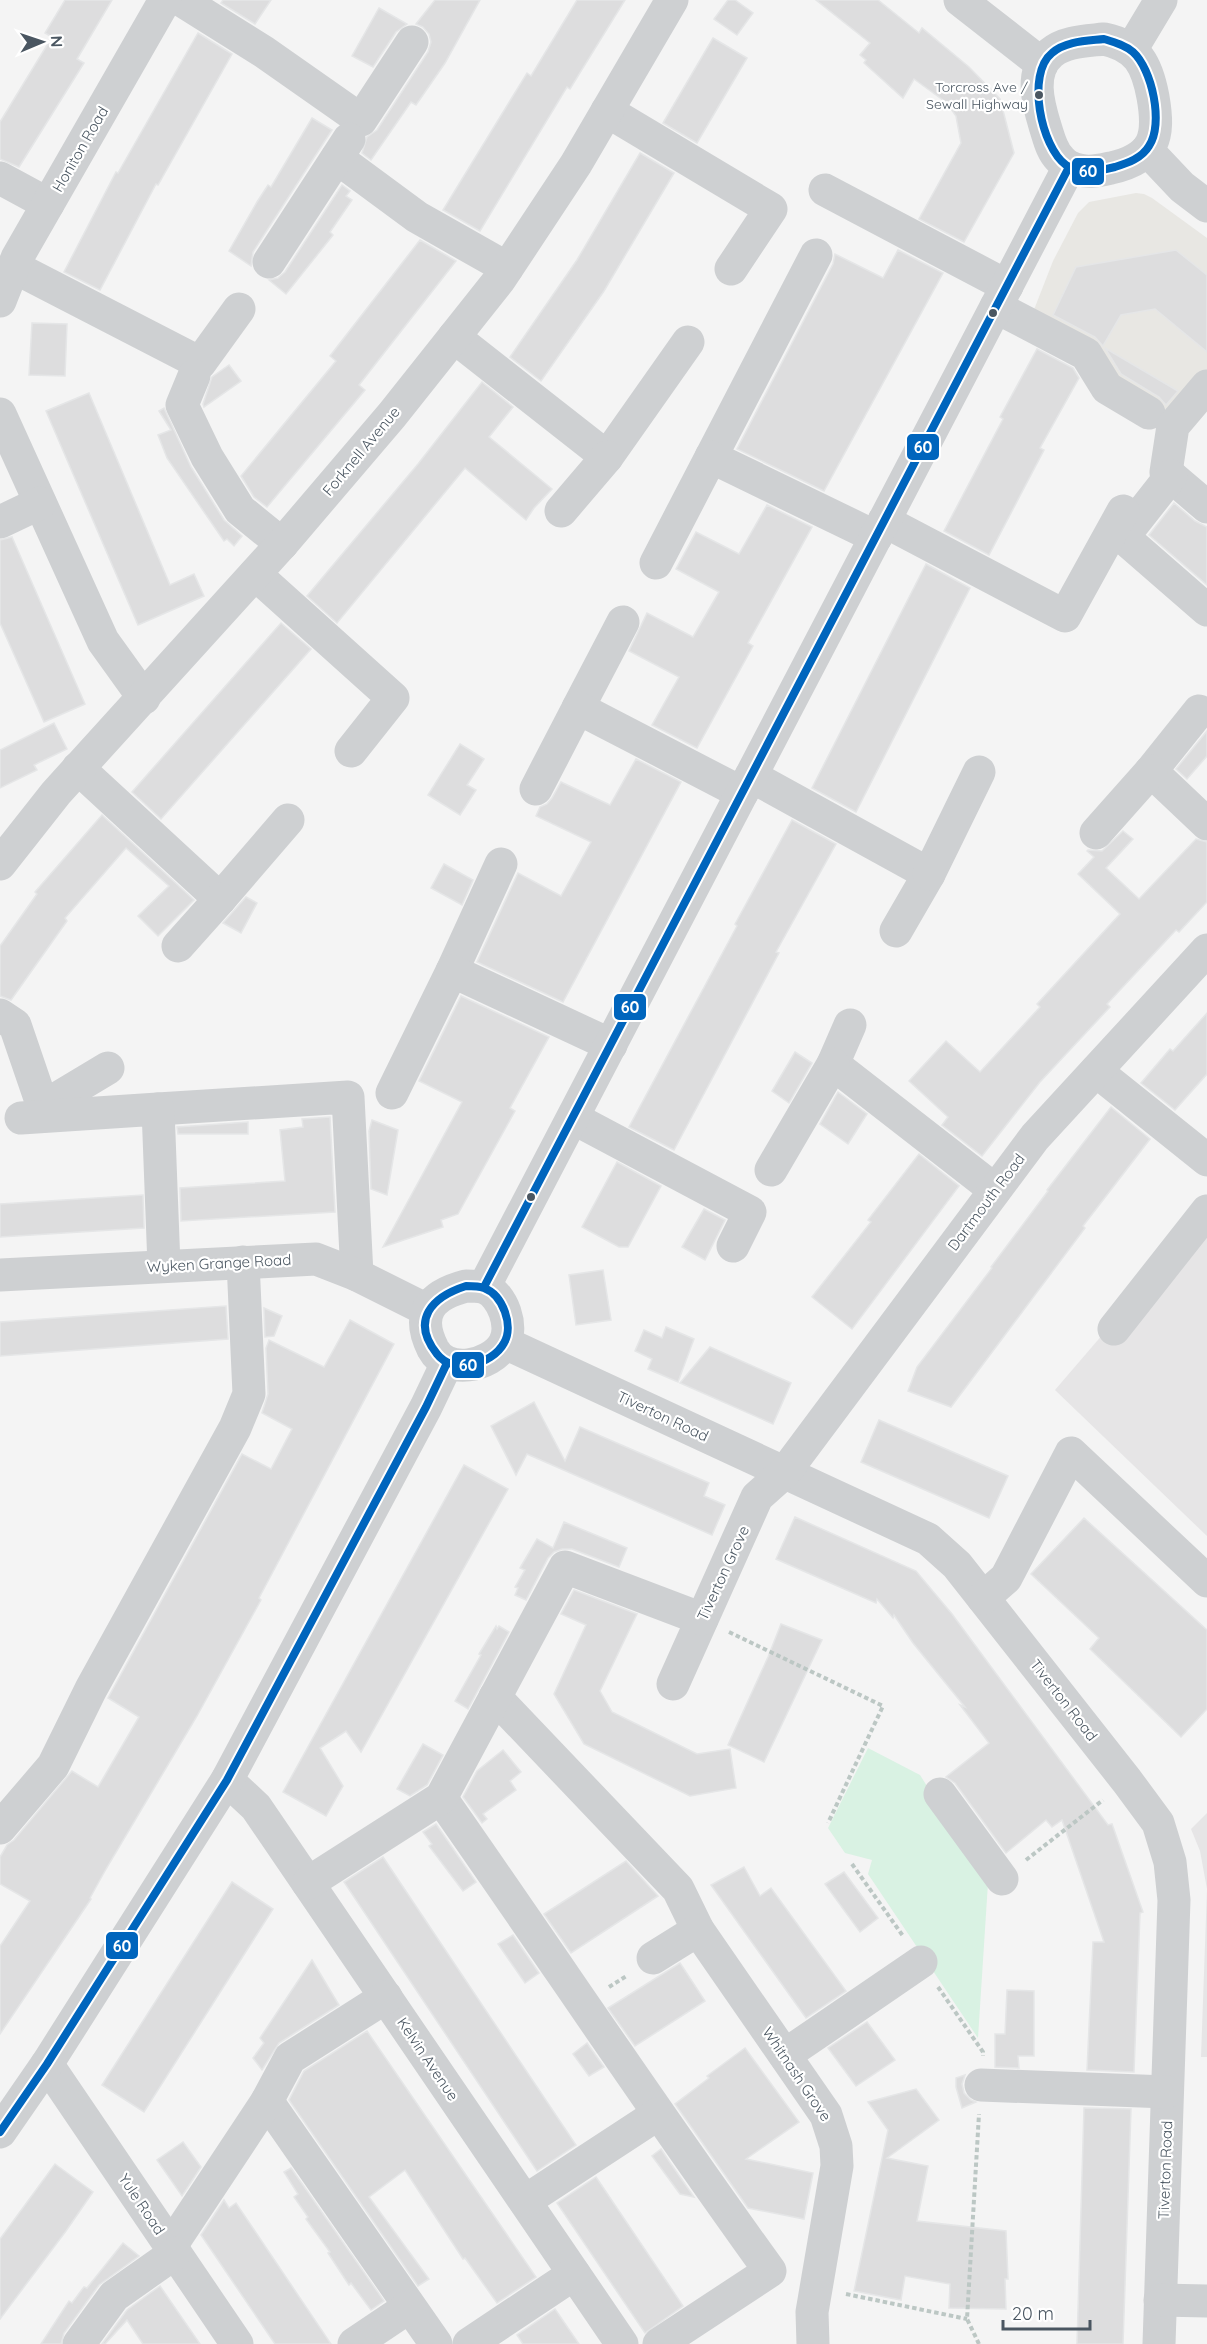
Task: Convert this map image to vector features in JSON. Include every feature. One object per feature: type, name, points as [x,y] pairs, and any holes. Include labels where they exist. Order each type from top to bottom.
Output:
[{"type":"street","name":"Honiton Road","points":[[0,301],[14,267],[48,204],[165,0]]},
{"type":"street","points":[[181,0],[264,52],[361,120]]},
{"type":"street","name":"Forknell Avenue","points":[[0,864],[78,768],[282,544],[392,416],[454,337],[507,268],[576,164],[672,0]]},
{"type":"street","points":[[960,0],[1042,64]]},
{"type":"street","points":[[1131,50],[1161,0]]},
{"type":"street","points":[[1089,40],[1115,41],[1131,50],[1146,67],[1156,117],[1156,134],[1147,150],[1128,164],[1108,169],[1089,172],[1070,167],[1056,154],[1038,100],[1038,76],[1042,64],[1060,47],[1089,40]]},
{"type":"street","points":[[269,262],[412,42]]},
{"type":"street","points":[[607,111],[771,210],[731,269]]},
{"type":"street","points":[[1147,150],[1182,187],[1207,206]]},
{"type":"street","points":[[337,158],[417,217],[507,268]]},
{"type":"street","points":[[484,1287],[1070,167]]},
{"type":"street","points":[[0,178],[48,204]]},
{"type":"street","points":[[825,190],[1002,296],[1086,354],[1107,388],[1149,413]]},
{"type":"street","points":[[656,563],[816,255]]},
{"type":"street","points":[[14,267],[200,363],[239,309]]},
{"type":"street","points":[[454,337],[607,457]]},
{"type":"street","points":[[561,511],[607,457],[688,342]]},
{"type":"street","points":[[194,376],[182,405],[207,457],[240,510],[282,544]]},
{"type":"street","points":[[1207,386],[1173,426],[1166,472],[1207,507]]},
{"type":"street","points":[[0,414],[103,641],[144,698]]},
{"type":"street","points":[[711,457],[880,529],[1065,616],[1123,511]]},
{"type":"street","points":[[1171,476],[1123,537],[1207,610]]},
{"type":"street","points":[[0,522],[40,503]]},
{"type":"street","points":[[255,574],[393,698],[351,751]]},
{"type":"street","points":[[536,789],[622,622]]},
{"type":"street","points":[[578,708],[747,784],[929,874]]},
{"type":"street","points":[[1096,832],[1151,771],[1198,711]]},
{"type":"street","points":[[78,768],[220,899]]},
{"type":"street","points":[[1151,771],[1207,824]]},
{"type":"street","points":[[896,932],[929,874],[979,772]]},
{"type":"street","points":[[178,946],[288,820]]},
{"type":"street","points":[[392,1093],[501,864]]},
{"type":"street","name":"Dartmouth Road","points":[[785,1472],[1035,1137],[1207,950]]},
{"type":"street","points":[[452,971],[611,1045]]},
{"type":"street","points":[[0,1015],[15,1025],[21,1118]]},
{"type":"street","points":[[771,1170],[833,1064],[850,1025]]},
{"type":"street","points":[[833,1064],[995,1190]]},
{"type":"street","points":[[21,1118],[108,1068]]},
{"type":"street","points":[[1096,1071],[1207,1160]]},
{"type":"street","points":[[21,1118],[348,1097],[357,1275]]},
{"type":"street","points":[[158,1109],[164,1266]]},
{"type":"street","points":[[573,1118],[750,1212],[733,1246]]},
{"type":"street","points":[[1114,1329],[1207,1211]]},
{"type":"street","name":"Wyken Grange Road","points":[[0,1275],[316,1259],[357,1275],[427,1310]]},
{"type":"street","points":[[0,1828],[53,1766],[91,1689],[235,1428],[249,1394],[243,1262]]},
{"type":"street","points":[[466,1286],[484,1287],[496,1296],[503,1307],[508,1328],[505,1343],[492,1356],[483,1361],[468,1365],[447,1363],[436,1353],[429,1341],[426,1325],[427,1310],[437,1297],[450,1290],[466,1286]]},
{"type":"street","name":"Tiverton Road","points":[[505,1343],[928,1539],[957,1565],[1158,1823],[1170,1862],[1174,1900],[1159,2344]]},
{"type":"street","points":[[0,2132],[47,2064],[227,1780],[426,1407],[447,1363]]},
{"type":"street","points":[[983,1598],[1006,1578],[1071,1453],[1207,1581]]},
{"type":"street","name":"Tiverton Grove","points":[[673,1684],[757,1497],[785,1472]]},
{"type":"street","points":[[308,1883],[441,1798],[565,1567],[702,1619]]},
{"type":"street","name":"Whitnash Grove","points":[[495,1696],[678,1889],[698,1930],[826,2115],[836,2146],[836,2177],[812,2312],[813,2344]]},
{"type":"street","name":"Kelvin Avenue","points":[[227,1780],[256,1807],[622,2344]]},
{"type":"street","points":[[940,1794],[1002,1879]]},
{"type":"street","points":[[441,1798],[658,2114],[770,2271],[817,2282]]},
{"type":"street","points":[[653,1958],[698,1930]]},
{"type":"street","points":[[785,2055],[921,1962]]},
{"type":"street","points":[[80,2344],[114,2296],[173,2250],[267,2101],[290,2058],[386,1997]]},
{"type":"street","name":"Yule Road","points":[[47,2064],[237,2344]]},
{"type":"street","points":[[981,2085],[1167,2092]]},
{"type":"street","points":[[267,2101],[436,2344]]},
{"type":"street","points":[[525,2201],[658,2114]]},
{"type":"street","points":[[659,2344],[770,2271]]},
{"type":"street","points":[[469,2344],[574,2274]]},
{"type":"street","points":[[1160,2300],[1207,2301]]},
{"type":"street","points":[[354,2344],[409,2307]]},
{"type":"path","points":[[702,1619],[883,1706],[828,1823]]},
{"type":"path","points":[[1002,1879],[1127,1781]]},
{"type":"path","points":[[817,2282],[967,2319]]},
{"type":"shaded area","points":[[1136,193],[1152,198],[1207,238],[1207,400],[1173,414],[1028,325],[1053,261],[1078,213],[1089,202]]},
{"type":"shaded area","points":[[1207,1213],[1207,1536],[1055,1390]]},
{"type":"shaded area","points":[[1207,1813],[1207,1889],[1200,1851],[1191,1829]]},
{"type":"shaded area","points":[[1207,1889],[1207,2057],[1201,2057]]},
{"type":"green space","points":[[868,1748],[920,1775],[988,1883],[978,2038],[868,1874],[872,1860],[845,1853],[828,1828]]},
{"type":"building","points":[[65,0],[112,0],[77,59],[84,63],[19,167],[0,159],[0,122],[52,37],[45,33]]},
{"type":"building","points":[[223,0],[271,0],[255,24],[221,3]]},
{"type":"building","points":[[435,0],[480,0],[445,63],[416,105],[411,102],[371,160],[362,153],[367,137],[377,130],[428,52],[431,42],[429,34],[423,27],[416,24]]},
{"type":"building","points":[[577,0],[625,0],[570,89],[567,87],[480,231],[443,210],[527,73],[531,76]]},
{"type":"building","points":[[728,0],[735,0],[753,13],[737,35],[714,19]]},
{"type":"building","points":[[816,0],[878,0],[919,33],[922,28],[969,67],[1000,99],[1014,153],[964,242],[919,219],[961,143],[956,116],[947,103],[914,79],[903,98],[864,63],[866,60],[860,55],[870,43]]},
{"type":"building","points":[[379,8],[407,24],[396,32],[373,67],[352,56]]},
{"type":"building","points":[[198,33],[232,54],[158,185],[156,184],[100,290],[64,272],[116,172],[118,173]]},
{"type":"building","points":[[713,38],[747,58],[697,143],[663,123]]},
{"type":"building","points":[[312,118],[332,130],[253,252],[251,266],[229,251],[257,202],[268,185],[271,187]]},
{"type":"building","points":[[640,153],[674,173],[604,291],[541,381],[510,357],[577,260]]},
{"type":"building","points":[[342,185],[350,191],[346,196],[352,200],[330,232],[333,235],[286,294],[269,280],[278,278],[285,272]]},
{"type":"building","points":[[420,240],[456,261],[359,385],[365,390],[267,507],[254,497],[241,476],[336,361],[330,356]]},
{"type":"building","points":[[898,250],[943,273],[824,491],[737,449],[833,264],[835,254],[883,278]]},
{"type":"building","points":[[1176,250],[1207,275],[1207,352],[1155,309],[1121,315],[1103,346],[1095,337],[1053,315],[1076,267]]},
{"type":"building","points":[[32,323],[67,324],[65,376],[29,375]]},
{"type":"building","points":[[1105,348],[1178,391],[1166,405],[1159,397],[1121,374]]},
{"type":"building","points":[[1037,349],[1073,368],[1079,378],[1040,448],[1044,450],[989,555],[944,531],[1003,419],[1000,417]]},
{"type":"building","points":[[229,365],[241,381],[204,407],[212,377]]},
{"type":"building","points":[[482,382],[513,407],[489,437],[552,489],[526,520],[465,468],[337,623],[307,596],[418,464]]},
{"type":"building","points":[[89,393],[170,585],[194,574],[204,596],[138,625],[46,411]]},
{"type":"building","points":[[164,408],[191,467],[224,520],[242,536],[234,546],[227,539],[224,541],[167,458],[158,435],[171,430],[159,411]]},
{"type":"building","points":[[1174,503],[1195,521],[1207,527],[1207,585],[1149,535]]},
{"type":"building","points":[[767,505],[812,527],[748,643],[753,646],[697,748],[652,725],[679,677],[629,651],[647,613],[693,637],[719,592],[676,569],[696,532],[739,554]]},
{"type":"building","points":[[12,537],[85,704],[44,722],[0,623],[0,540]]},
{"type":"building","points":[[926,564],[970,588],[856,812],[812,788]]},
{"type":"building","points":[[281,623],[311,649],[161,819],[132,792]]},
{"type":"building","points":[[54,723],[67,749],[34,765],[37,770],[0,788],[0,750]]},
{"type":"building","points":[[1207,731],[1207,756],[1187,779],[1176,769]]},
{"type":"building","points":[[460,744],[484,759],[467,785],[476,790],[460,815],[428,795]]},
{"type":"building","points":[[636,759],[681,782],[563,1002],[477,962],[518,873],[561,896],[591,842],[536,816],[540,807],[547,804],[561,782],[610,805]]},
{"type":"building","points":[[102,815],[194,900],[158,936],[138,916],[169,886],[126,848],[65,918],[67,921],[11,1000],[0,996],[0,946],[37,894],[35,892]]},
{"type":"building","points":[[792,820],[836,844],[776,952],[779,953],[674,1150],[629,1127]]},
{"type":"building","points":[[1123,831],[1133,839],[1106,868],[1139,899],[1196,839],[1207,842],[1207,902],[1179,932],[1176,930],[1107,1004],[1110,1007],[1040,1082],[982,1156],[942,1125],[948,1117],[909,1081],[946,1041],[980,1072],[1040,1007],[1037,1004],[1120,914],[1078,874],[1094,857],[1088,850],[1102,851]]},
{"type":"building","points":[[444,864],[473,880],[462,905],[431,888]]},
{"type":"building","points":[[246,897],[257,903],[241,933],[223,923]]},
{"type":"building","points":[[461,996],[549,1037],[510,1108],[515,1111],[458,1214],[441,1220],[443,1227],[383,1247],[462,1102],[419,1081]]},
{"type":"building","points":[[1207,1013],[1207,1074],[1175,1110],[1141,1083],[1170,1049],[1173,1051]]},
{"type":"building","points":[[795,1052],[812,1063],[789,1103],[772,1091]]},
{"type":"building","points":[[838,1092],[867,1114],[848,1144],[820,1124]]},
{"type":"building","points":[[1111,1107],[1150,1139],[1083,1226],[1085,1228],[951,1407],[908,1391],[917,1367]]},
{"type":"building","points":[[330,1117],[335,1212],[181,1221],[180,1188],[285,1181],[280,1130],[303,1127],[302,1119]]},
{"type":"building","points":[[372,1120],[398,1130],[387,1195],[371,1189],[369,1131]]},
{"type":"building","points":[[248,1122],[248,1134],[178,1134],[177,1127]]},
{"type":"building","points":[[919,1154],[959,1186],[852,1329],[812,1297],[871,1222],[868,1220]]},
{"type":"building","points":[[617,1162],[661,1186],[628,1247],[619,1247],[582,1227]]},
{"type":"building","points":[[143,1195],[144,1228],[0,1237],[0,1204]]},
{"type":"building","points":[[704,1209],[725,1220],[705,1260],[682,1247]]},
{"type":"building","points":[[603,1270],[611,1320],[576,1325],[569,1275]]},
{"type":"building","points":[[226,1306],[228,1339],[0,1356],[0,1322]]},
{"type":"building","points":[[264,1308],[282,1316],[274,1336],[265,1337]]},
{"type":"building","points":[[350,1320],[394,1344],[259,1598],[261,1600],[197,1716],[106,1869],[91,1899],[0,2034],[0,1946],[30,1901],[0,1884],[0,1857],[7,1845],[14,1840],[72,1771],[98,1787],[139,1717],[108,1698],[242,1454],[271,1469],[292,1429],[262,1413],[268,1394],[266,1348],[269,1340],[324,1367]]},
{"type":"building","points":[[666,1327],[694,1339],[678,1382],[648,1369],[652,1359],[635,1351],[644,1330],[662,1338]]},
{"type":"building","points":[[710,1347],[791,1383],[773,1424],[680,1383]]},
{"type":"building","points":[[534,1402],[565,1461],[580,1427],[709,1483],[704,1496],[725,1505],[712,1535],[527,1454],[516,1475],[491,1426]]},
{"type":"building","points":[[879,1420],[1008,1476],[989,1518],[861,1462]]},
{"type":"building","points":[[464,1465],[508,1489],[361,1752],[346,1731],[320,1748],[343,1786],[326,1816],[283,1792]]},
{"type":"building","points":[[795,1517],[916,1571],[952,1614],[1108,1825],[1112,1824],[1143,1912],[1140,1913],[1134,2072],[1087,2070],[1093,1942],[1104,1942],[1062,1820],[1052,1827],[1046,1820],[1006,1853],[955,1783],[946,1777],[989,1743],[960,1705],[965,1707],[913,1643],[894,1615],[893,1618],[877,1599],[876,1603],[776,1559]]},
{"type":"building","points":[[1084,1518],[1207,1630],[1207,1709],[1181,1737],[1090,1649],[1099,1638],[1031,1574]]},
{"type":"building","points":[[564,1522],[627,1548],[619,1567],[572,1549],[562,1549],[554,1552],[548,1558],[526,1600],[515,1595],[518,1588],[515,1587],[525,1570],[520,1568],[537,1539],[553,1548]]},
{"type":"building","points":[[574,1590],[637,1614],[600,1691],[612,1712],[697,1754],[730,1749],[736,1788],[690,1796],[584,1744],[554,1694],[586,1625],[561,1614]]},
{"type":"building","points":[[781,1624],[822,1640],[764,1762],[728,1745]]},
{"type":"building","points":[[496,1626],[497,1629],[499,1626],[509,1632],[468,1709],[455,1701]]},
{"type":"building","points":[[423,1744],[443,1755],[427,1785],[410,1796],[397,1789]]},
{"type":"building","points":[[503,1750],[521,1772],[510,1781],[516,1790],[483,1814],[487,1819],[482,1823],[463,1797],[477,1771]]},
{"type":"building","points":[[436,1824],[476,1882],[463,1891],[429,1846],[432,1844],[423,1832]]},
{"type":"building","points":[[383,1857],[576,2145],[537,2171],[344,1882]]},
{"type":"building","points":[[626,1861],[658,1896],[571,1953],[544,1914]]},
{"type":"building","points":[[744,1867],[760,1896],[771,1888],[846,1991],[806,2018],[711,1885]]},
{"type":"building","points":[[844,1872],[878,1918],[860,1932],[825,1884]]},
{"type":"building","points":[[232,1882],[273,1909],[144,2112],[102,2085]]},
{"type":"building","points":[[513,1935],[539,1973],[525,1983],[498,1944]]},
{"type":"building","points":[[312,1960],[339,2005],[279,2043],[262,2070],[253,2058],[264,2043],[260,2038]]},
{"type":"building","points":[[680,1963],[705,2001],[635,2046],[608,2008]]},
{"type":"building","points":[[1007,1990],[1034,1991],[1034,2056],[1018,2056],[1019,2068],[995,2067],[995,2034],[1005,2034]]},
{"type":"building","points":[[867,2022],[895,2060],[856,2086],[828,2048]]},
{"type":"building","points":[[367,2031],[536,2277],[497,2303],[465,2258],[463,2259],[405,2170],[369,2197],[429,2279],[418,2286],[289,2100],[304,2071]]},
{"type":"building","points":[[587,2043],[604,2067],[589,2076],[573,2054]]},
{"type":"building","points":[[745,2048],[799,2122],[746,2159],[813,2173],[804,2219],[748,2208],[675,2104],[709,2078],[707,2076]]},
{"type":"building","points":[[965,2075],[962,2084],[964,2093],[976,2102],[962,2108],[956,2078]]},
{"type":"building","points":[[916,2089],[939,2120],[887,2158],[928,2166],[917,2221],[1006,2231],[1008,2279],[1005,2279],[1006,2309],[949,2308],[950,2284],[905,2276],[901,2300],[854,2291],[888,2130],[868,2102]]},
{"type":"building","points":[[1084,2108],[1131,2109],[1123,2344],[1077,2344]]},
{"type":"building","points":[[183,2142],[201,2167],[182,2196],[157,2160]]},
{"type":"building","points":[[661,2149],[694,2197],[680,2194],[652,2156]]},
{"type":"building","points":[[55,2164],[93,2192],[0,2319],[0,2239]]},
{"type":"building","points":[[291,2168],[384,2301],[371,2310],[351,2283],[349,2285],[328,2253],[330,2252],[306,2219],[308,2217],[294,2197],[298,2194],[284,2172]]},
{"type":"building","points":[[596,2177],[683,2306],[645,2333],[557,2203]]},
{"type":"building","points":[[224,2200],[229,2208],[236,2203],[331,2344],[275,2344],[201,2235]]},
{"type":"building","points":[[123,2243],[139,2256],[99,2285],[64,2333],[61,2344],[41,2344],[69,2301],[72,2303],[84,2287],[87,2288]]},
{"type":"building","points":[[160,2286],[200,2344],[143,2344],[127,2320],[105,2344],[102,2344],[127,2310]]},
{"type":"building","points":[[555,2309],[579,2344],[523,2344],[517,2335]]},
{"type":"transit line","name":"60","points":[[1104,39],[1130,50],[1140,60],[1154,97],[1156,124],[1149,146],[1139,157],[1103,170],[1077,170],[1066,165],[1057,156],[1050,143],[1040,110],[1038,93],[1040,77],[1044,63],[1058,49],[1077,42],[1104,39]]},
{"type":"transit line","name":"60","points":[[484,1287],[1069,167]]},
{"type":"transit line","name":"60","points":[[466,1286],[484,1288],[497,1297],[505,1312],[508,1328],[504,1343],[491,1357],[482,1362],[462,1366],[444,1360],[437,1354],[425,1331],[425,1320],[429,1311],[443,1296],[466,1286]]},
{"type":"transit line","name":"60","points":[[0,2132],[47,2064],[227,1780],[426,1407],[447,1363]]},
{"type":"place","name":"Torcross Ave / Sewall Highway","points":[[1039,95]]}]
